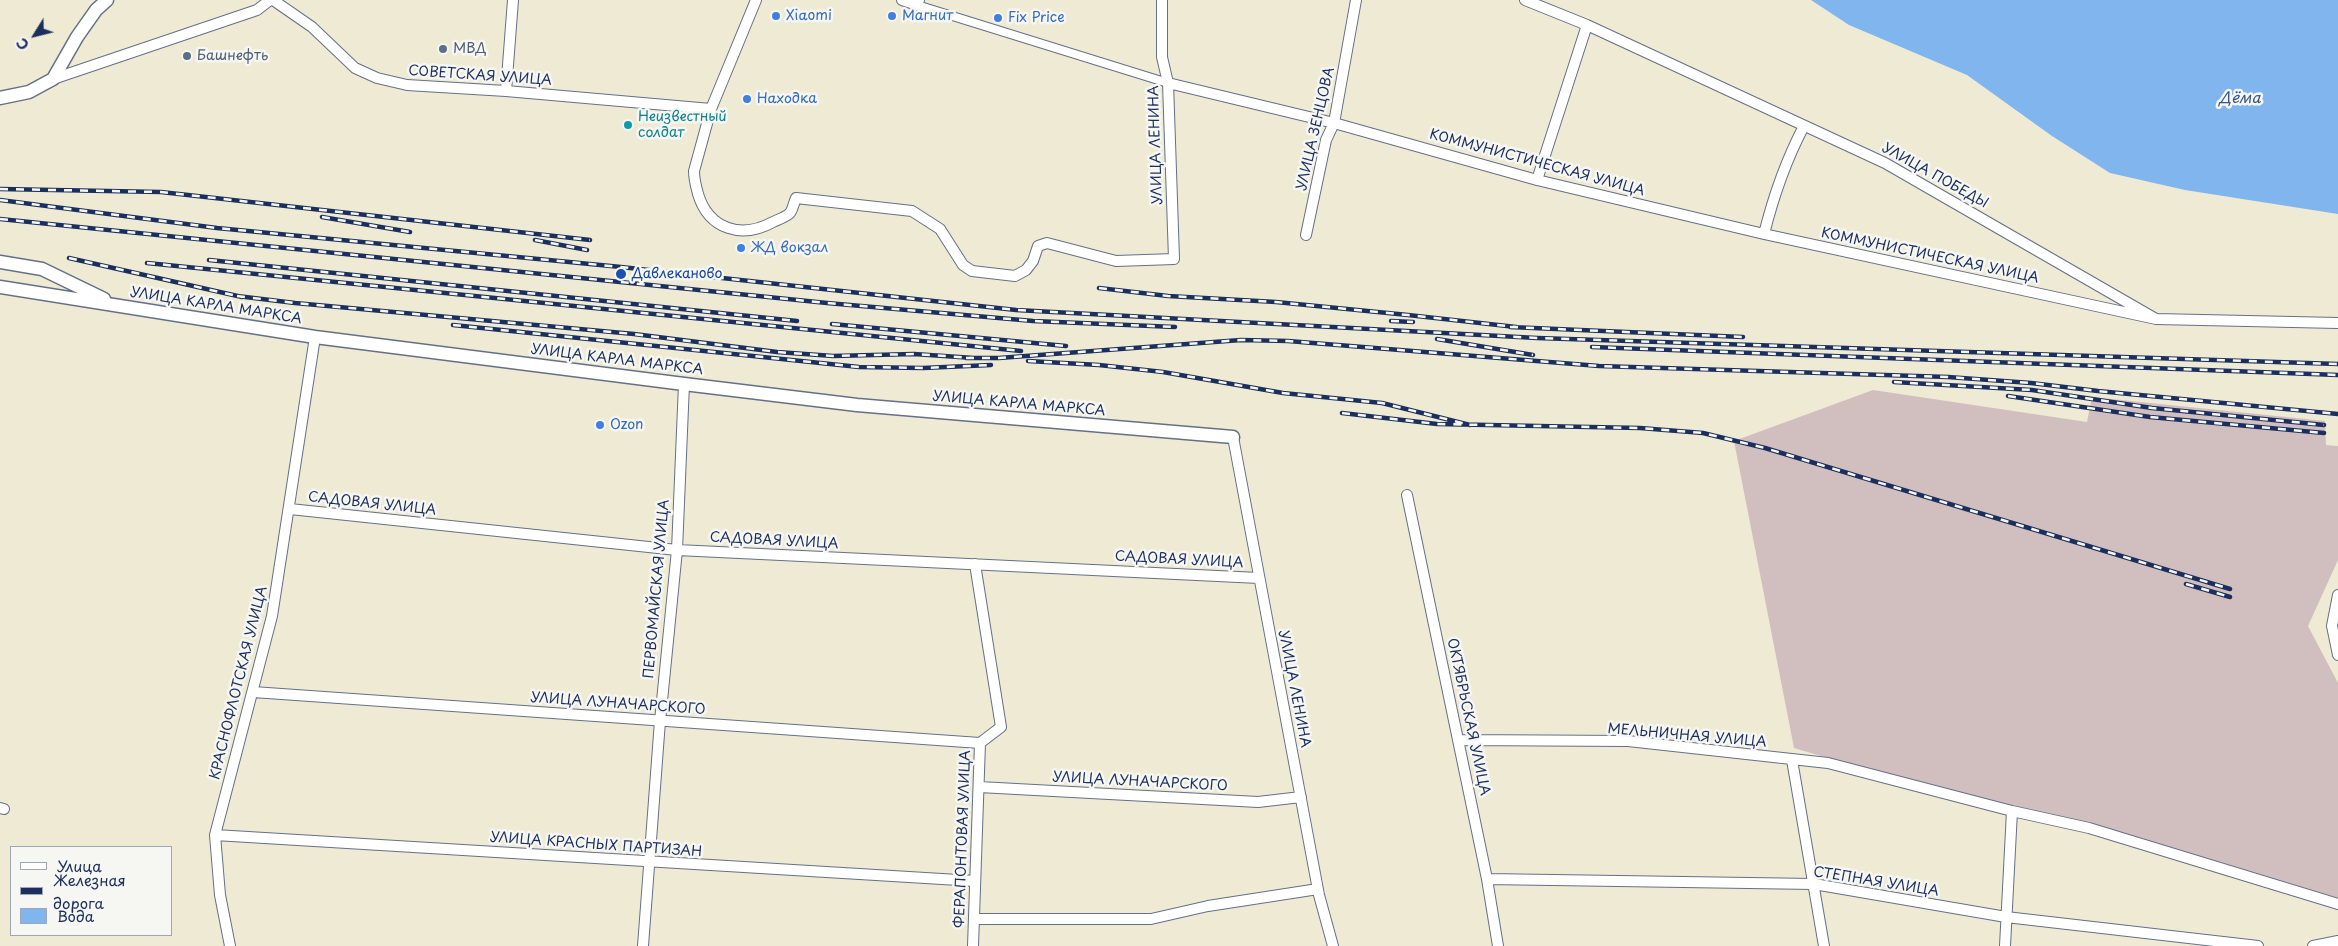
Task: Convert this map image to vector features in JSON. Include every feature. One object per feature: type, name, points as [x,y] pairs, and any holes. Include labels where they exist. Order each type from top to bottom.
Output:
[{"type":"street","points":[[53,79],[77,37],[96,10],[107,0]]},
{"type":"street","points":[[0,98],[29,92],[53,79],[257,10],[272,0]]},
{"type":"street","name":"СОВЕТСКАЯ УЛИЦА","points":[[272,0],[312,27],[355,68],[377,78],[406,85],[506,91],[711,109]]},
{"type":"street","points":[[506,91],[513,0]]},
{"type":"street","points":[[711,109],[756,0]]},
{"type":"street","points":[[902,0],[918,3]]},
{"type":"street","name":"УЛИЦА ЛЕНИНА","points":[[711,109],[694,180],[701,202],[710,217],[730,230],[748,232],[760,229],[790,213],[796,198],[912,211],[940,228],[963,265],[972,271],[1015,276],[1026,270],[1033,260],[1038,246],[1048,243],[1116,261],[1174,259],[1168,83],[1162,57],[1162,0]]},
{"type":"street","name":"УЛИЦА ЗЕНЦОВА","points":[[1306,235],[1326,140],[1334,123],[1356,0]]},
{"type":"street","name":"УЛИЦА ПОБЕДЫ","points":[[1525,0],[1587,25],[1885,163],[2156,319],[2338,323]]},
{"type":"street","name":"КОММУНИСТИЧЕСКАЯ УЛИЦА","points":[[918,3],[1168,83],[1334,123],[1537,180],[1764,234],[2156,319]]},
{"type":"street","points":[[1537,180],[1587,25]]},
{"type":"street","points":[[1764,234],[1773,198],[1786,161],[1804,126]]},
{"type":"street","points":[[0,262],[42,269],[118,306]]},
{"type":"street","name":"УЛИЦА КАРЛА МАРКСА","points":[[0,287],[314,336],[684,384],[857,405],[1232,437]]},
{"type":"street","points":[[2093,305],[2102,296],[2101,287]]},
{"type":"street","name":"КРАСНОФЛОТСКАЯ УЛИЦА","points":[[230,946],[220,895],[215,835],[254,692],[272,616],[290,509],[314,336]]},
{"type":"street","name":"ПЕРВОМАЙСКАЯ УЛИЦА","points":[[643,946],[660,721],[677,550],[684,384]]},
{"type":"street","name":"УЛИЦА ЛЕНИНА","points":[[1232,437],[1318,889],[1333,946]]},
{"type":"street","name":"ОКТЯБРЬСКАЯ УЛИЦА","points":[[1407,494],[1487,879],[1498,946]]},
{"type":"street","name":"САДОВАЯ УЛИЦА","points":[[290,509],[677,550],[1259,578]]},
{"type":"street","name":"ФЕРАПОНТОВАЯ УЛИЦА","points":[[973,946],[980,743],[1001,727],[975,564]]},
{"type":"street","points":[[2338,595],[2332,626],[2338,655]]},
{"type":"street","name":"УЛИЦА ЛУНАЧАРСКОГО","points":[[254,692],[980,743]]},
{"type":"street","name":"МЕЛЬНИЧНАЯ УЛИЦА","points":[[1458,740],[1628,741],[1792,760]]},
{"type":"street","points":[[1824,946],[1792,760],[1828,762],[2012,811],[2089,828],[2338,904]]},
{"type":"street","name":"УЛИЦА ЛУНАЧАРСКОГО","points":[[978,787],[1258,802],[1301,797]]},
{"type":"street","points":[[2006,946],[2012,811]]},
{"type":"street","name":"УЛИЦА КРАСНЫХ ПАРТИЗАН","points":[[215,835],[648,863],[976,881]]},
{"type":"street","name":"СТЕПНАЯ УЛИЦА","points":[[1487,879],[1814,884],[2006,917],[2258,946]]},
{"type":"street","points":[[974,919],[1151,919],[1208,906],[1318,889]]},
{"type":"street","points":[[2313,946],[2338,941]]},
{"type":"shaded area","points":[[1873,390],[2087,422],[2092,397],[2325,421],[2326,445],[2338,446],[2338,560],[2308,626],[2338,683],[2338,901],[1901,780],[1794,748],[1734,441]]},
{"type":"water","name":"Дёма","points":[[1811,0],[2338,0],[2338,214],[2185,190],[2110,173],[2052,136],[1967,75],[1849,25]]},
{"type":"railway","points":[[0,189],[161,192],[590,240]]},
{"type":"railway","points":[[0,200],[217,228],[621,267],[1016,310],[1537,338],[2338,364]]},
{"type":"railway","points":[[322,217],[410,232]]},
{"type":"railway","points":[[0,219],[827,303],[1033,321],[1175,327]]},
{"type":"railway","points":[[535,240],[587,250]]},
{"type":"railway","points":[[69,258],[242,297]]},
{"type":"railway","points":[[209,260],[797,321]]},
{"type":"railway","points":[[147,263],[1021,351]]},
{"type":"railway","points":[[1099,288],[1168,296],[1276,302],[1516,327]]},
{"type":"railway","points":[[237,296],[634,334],[777,352],[833,356],[914,354],[974,358]]},
{"type":"railway","points":[[1391,321],[1413,322]]},
{"type":"railway","points":[[832,324],[1066,346]]},
{"type":"railway","points":[[453,325],[859,367],[923,368],[991,365]]},
{"type":"railway","points":[[1510,327],[1743,337]]},
{"type":"railway","points":[[1437,339],[1533,355]]},
{"type":"railway","points":[[966,358],[999,358],[1241,340],[1288,341],[1599,366],[1948,377],[2031,383],[2338,414]]},
{"type":"railway","points":[[1592,347],[2338,375]]},
{"type":"railway","points":[[1028,361],[1099,365],[1163,372],[1283,393],[1382,403],[1470,425]]},
{"type":"railway","points":[[1894,382],[2032,390],[2152,408],[2324,425]]},
{"type":"railway","points":[[2008,396],[2150,417],[2324,433]]},
{"type":"railway","points":[[1342,413],[1437,424],[1640,428],[1703,433],[1765,448],[2230,589]]},
{"type":"railway","points":[[2186,584],[2230,597]]},
{"type":"place","name":"Xiaomi","points":[[776,16]]},
{"type":"place","name":"Магнит","points":[[892,16]]},
{"type":"place","name":"Fix Price","points":[[998,18]]},
{"type":"place","name":"МВД","points":[[443,49]]},
{"type":"place","name":"Башнефть","points":[[187,56]]},
{"type":"place","name":"Находка","points":[[747,99]]},
{"type":"place","name":"Неизвестный солдат","points":[[628,125]]},
{"type":"place","name":"ЖД вокзал","points":[[741,248]]},
{"type":"place","name":"Давлеканово","points":[[621,274]]},
{"type":"place","name":"Ozon","points":[[600,425]]}]
